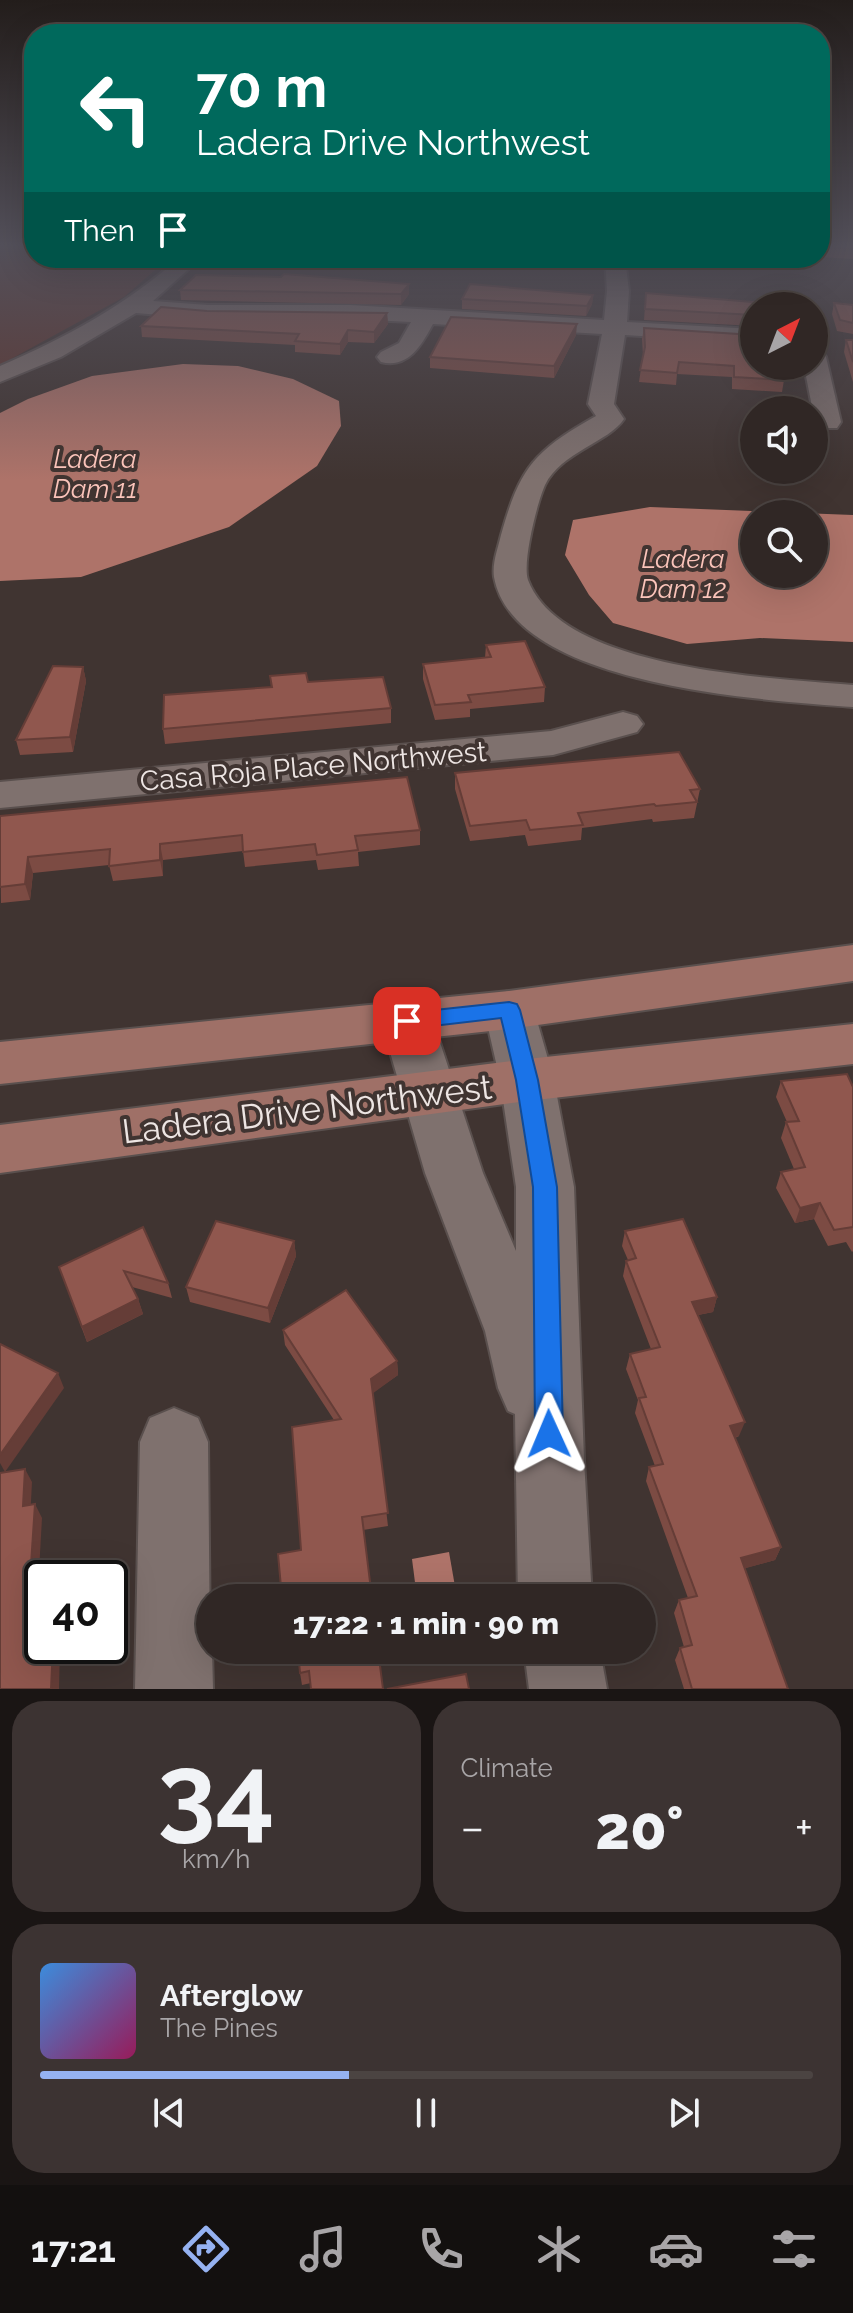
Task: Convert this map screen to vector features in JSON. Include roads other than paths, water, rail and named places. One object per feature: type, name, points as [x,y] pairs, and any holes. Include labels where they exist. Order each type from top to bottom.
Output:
[{"type":"main road","points":[[0,1063],[509,1010],[853,963]]},
{"type":"main road","name":"Ladera Drive Northwest","points":[[0,1149],[527,1080],[853,1044]]},
{"type":"street","points":[[3,372],[73,342],[105,324]]},
{"type":"street","points":[[389,357],[408,348],[422,324]]},
{"type":"street","points":[[549,324],[740,335]]},
{"type":"street","points":[[615,324],[601,404],[611,419],[587,431],[544,467],[527,495],[510,563],[511,582],[519,599],[537,619],[559,636],[598,655],[658,674],[853,696]]},
{"type":"street","name":"Casa Roja Place Northwest","points":[[0,795],[553,743],[623,724]]},
{"type":"street","points":[[509,1010],[527,1080],[545,1187],[549,1460],[554,1584]]},
{"type":"street","points":[[407,1021],[454,1173],[517,1331],[549,1460]]},
{"type":"street","points":[[174,1442],[174,1689]]},
{"type":"street","points":[[564,1664],[568,1689]]},
{"type":"water","name":"Ladera Dam 11","points":[[183,364],[238,366],[293,379],[339,401],[341,426],[317,466],[229,527],[81,577],[0,581],[0,413],[28,399],[92,376]]},
{"type":"water","name":"Ladera Dam 12","points":[[650,507],[740,511],[740,588],[828,588],[828,514],[853,515],[853,642],[760,638],[687,644],[613,623],[589,595],[565,555],[573,520]]},
{"type":"water","points":[[449,1552],[455,1584],[415,1584],[412,1559]]}]
